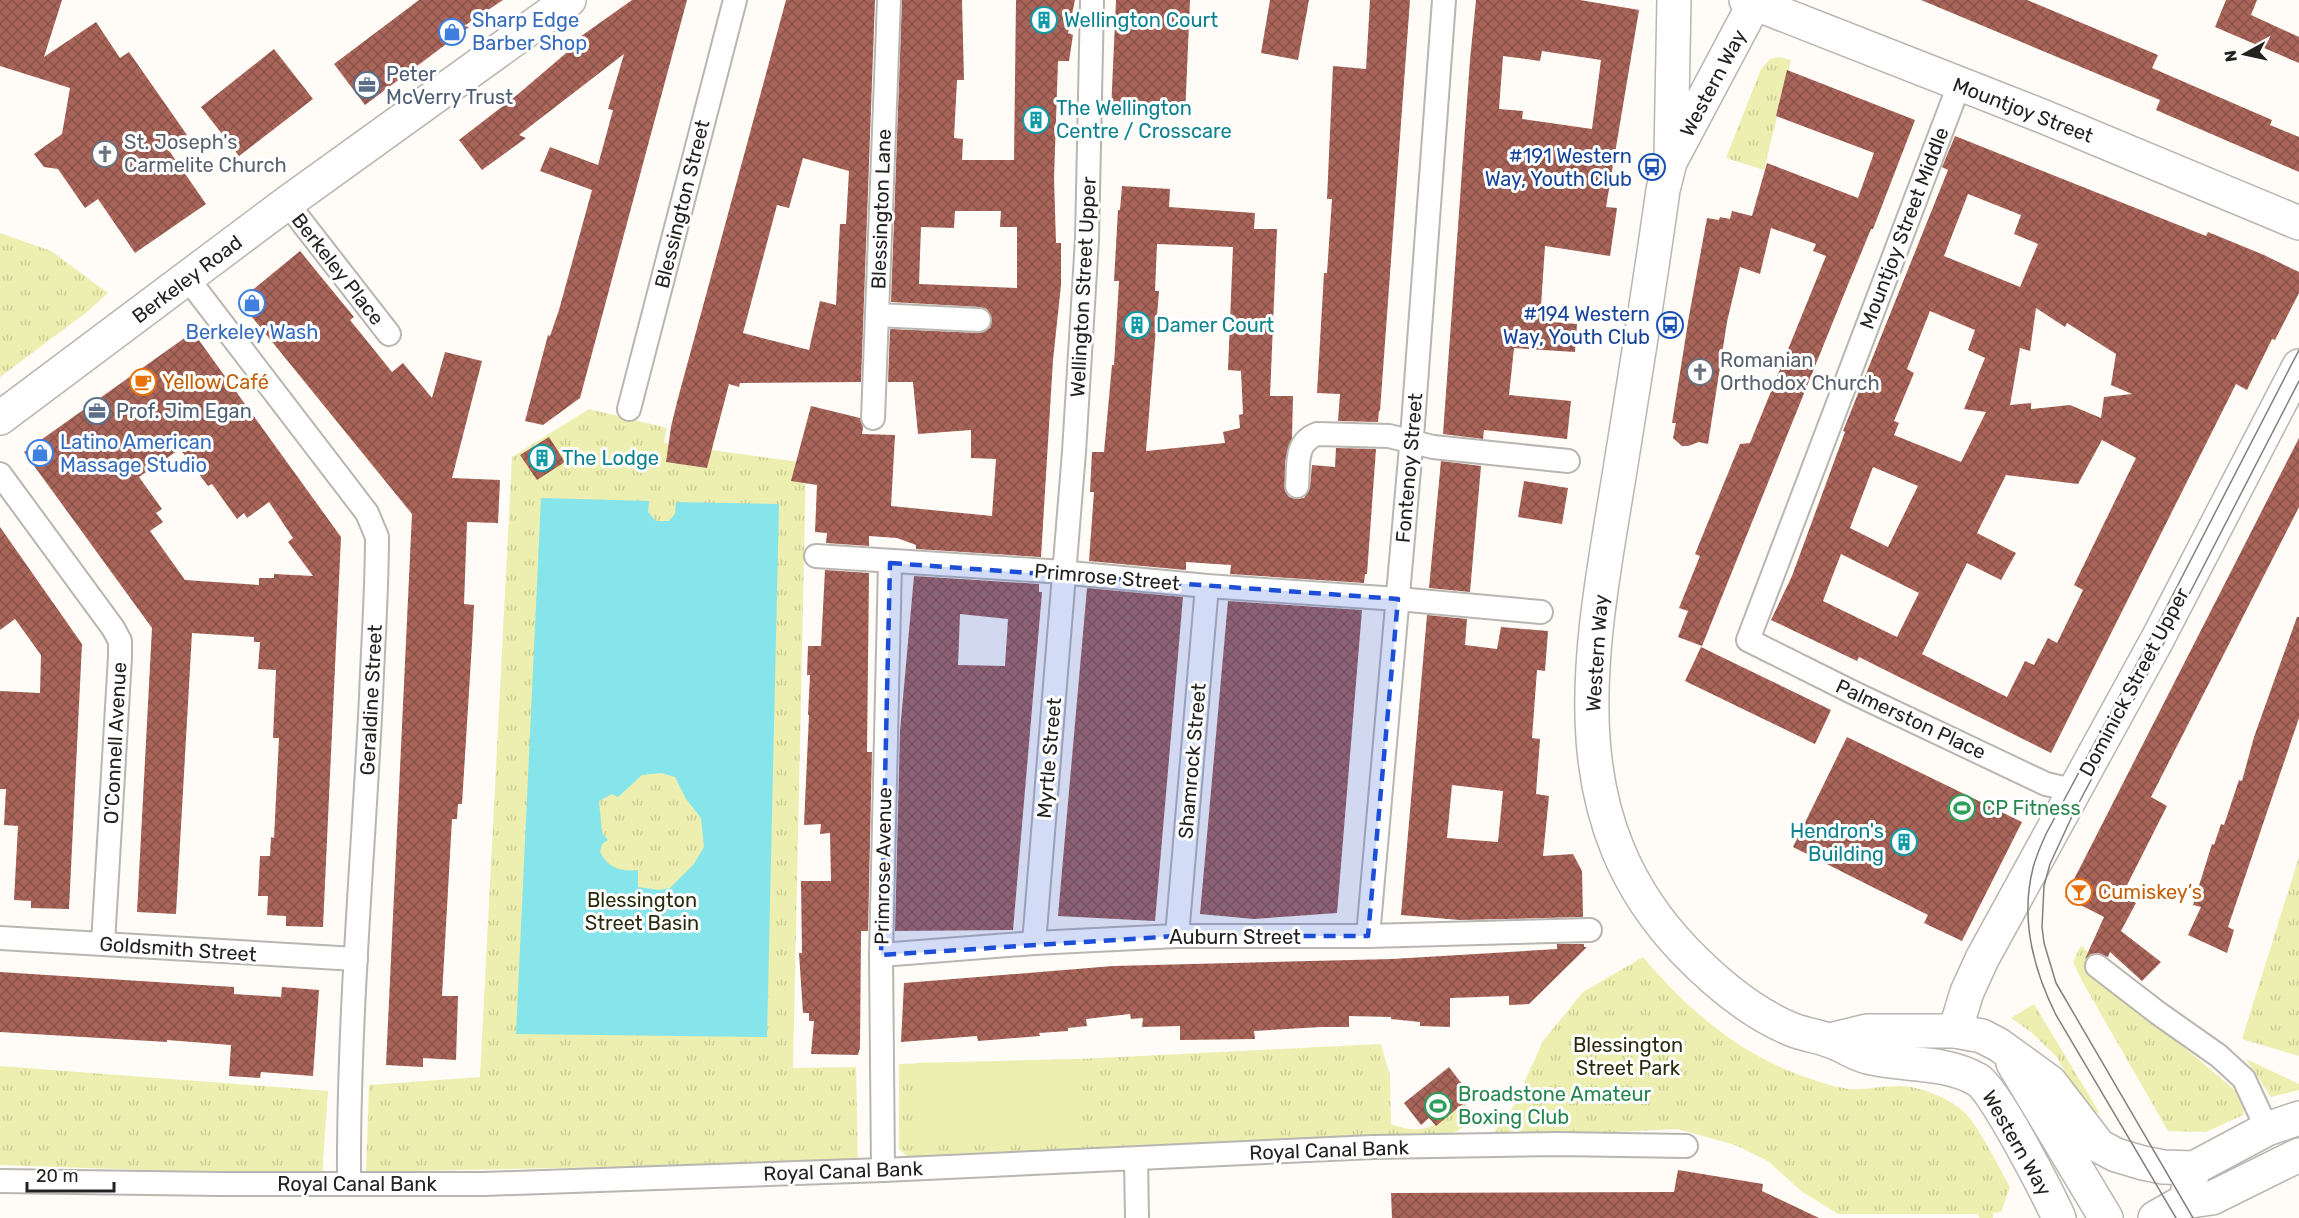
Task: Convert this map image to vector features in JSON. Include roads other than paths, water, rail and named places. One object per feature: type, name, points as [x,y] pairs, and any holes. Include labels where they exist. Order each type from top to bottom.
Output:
[{"type":"main road","name":"Berkeley Road","points":[[0,418],[287,203],[569,0]]},
{"type":"main road","name":"Western Way","points":[[1674,0],[1670,162],[1663,190],[1602,581],[1592,670],[1592,742],[1603,809],[1625,869],[1651,912],[1705,972],[1750,1006],[1791,1029],[1830,1040],[1869,1058],[1948,1068],[1981,1081],[1997,1103],[2059,1218]]},
{"type":"main road","name":"Western Way","points":[[1670,162],[1752,1]]},
{"type":"main road","name":"Mountjoy Street","points":[[1752,1],[2299,222]]},
{"type":"main road","name":"Dominick Street Upper","points":[[1955,1030],[1967,992],[1982,959],[2157,640],[2299,366]]},
{"type":"main road","name":"Western Way","points":[[1830,1040],[1868,1031],[1955,1030],[1982,1036],[2050,1082],[2099,1146],[2116,1155],[2143,1163],[2163,1167],[2194,1168]]},
{"type":"main road","name":"Western Way","points":[[2004,1049],[2106,1218]]},
{"type":"main road","points":[[2183,1202],[2194,1168],[2267,1129],[2299,1118]]},
{"type":"main road","points":[[2156,1218],[2183,1202],[2211,1198],[2299,1155]]},
{"type":"street","name":"Blessington Street","points":[[629,409],[735,0]]},
{"type":"street","name":"Blessington Lane","points":[[873,418],[889,0]]},
{"type":"street","name":"Wellington Street Upper","points":[[1065,573],[1087,239],[1092,0]]},
{"type":"street","name":"Fontenoy Street","points":[[1368,936],[1411,442],[1444,0]]},
{"type":"street","name":"Mountjoy Street Middle","points":[[1748,640],[1959,85]]},
{"type":"street","name":"Berkeley Place","points":[[287,203],[389,334]]},
{"type":"street","name":"Geraldine Street","points":[[188,279],[367,513],[377,537],[362,876],[356,959],[349,1184]]},
{"type":"street","points":[[877,315],[979,320]]},
{"type":"street","points":[[1297,486],[1301,446],[1306,438],[1317,434],[1389,436],[1433,447],[1568,461]]},
{"type":"street","name":"O'Connell Avenue","points":[[0,474],[57,549],[120,641],[103,943]]},
{"type":"street","name":"Primrose Street","points":[[816,556],[890,563],[1065,573],[1540,612]]},
{"type":"street","name":"Primrose Avenue","points":[[883,1170],[881,955],[890,563]]},
{"type":"street","name":"Myrtle Street","points":[[1034,943],[1065,573]]},
{"type":"street","name":"Shamrock Street","points":[[1177,936],[1207,586]]},
{"type":"street","name":"Palmerston Place","points":[[1748,640],[2046,784],[2076,791]]},
{"type":"street","name":"Auburn Street","points":[[881,955],[1034,943],[1177,936],[1368,936],[1590,930]]},
{"type":"street","name":"Goldsmith Street","points":[[0,938],[356,959]]},
{"type":"street","points":[[2097,966],[2219,1056],[2244,1079],[2267,1129]]},
{"type":"street","name":"Royal Canal Bank","points":[[0,1181],[496,1183],[883,1170],[1373,1147],[1558,1144],[1686,1146]]},
{"type":"street","points":[[1136,1159],[1137,1218]]},
{"type":"water","name":"Blessington Street Basin","points":[[541,498],[649,501],[648,512],[656,521],[669,521],[675,514],[676,502],[779,504],[767,1037],[516,1034]],"holes":[[[661,773],[675,777],[686,799],[701,818],[704,847],[694,864],[670,888],[659,890],[638,887],[638,870],[616,868],[607,862],[600,852],[602,844],[608,840],[602,833],[599,801],[612,794],[618,797],[642,775]]]},
{"type":"tram line","points":[[2176,1218],[2048,998],[2031,943],[2028,925],[2029,887],[2034,864],[2046,834],[2150,639],[2299,350]]},
{"type":"tram line","points":[[2193,1218],[2056,983],[2044,943],[2042,927],[2044,886],[2050,864],[2074,812],[2299,381]]},
{"type":"place","name":"Wellington Court","points":[[1044,20]]},
{"type":"place","name":"Sharp Edge Barber Shop","points":[[452,32]]},
{"type":"place","name":"Peter McVerry Trust","points":[[367,85]]},
{"type":"place","name":"The Wellington Centre / Crosscare","points":[[1036,120]]},
{"type":"place","name":"St. Joseph's Carmelite Church","points":[[105,154]]},
{"type":"place","name":"#191 Western Way, Youth Club","points":[[1652,167]]},
{"type":"place","name":"Berkeley Wash","points":[[252,303]]},
{"type":"place","name":"Damer Court","points":[[1137,325]]},
{"type":"place","name":"#194 Western Way, Youth Club","points":[[1670,325]]},
{"type":"place","name":"Romanian Orthodox Church","points":[[1700,372]]},
{"type":"place","name":"Yellow Café","points":[[143,382]]},
{"type":"place","name":"Prof. Jim Egan","points":[[97,411]]},
{"type":"place","name":"Latino American Massage Studio","points":[[40,453]]},
{"type":"place","name":"The Lodge","points":[[542,458]]},
{"type":"place","name":"CP Fitness","points":[[1962,808]]},
{"type":"place","name":"Hendron's Building","points":[[1904,842]]},
{"type":"place","name":"Cumiskey’s","points":[[2079,892]]},
{"type":"place","name":"Broadstone Amateur Boxing Club","points":[[1438,1106]]},
{"type":"park label","name":"Blessington Street Park","points":[[1628,1056]]}]
